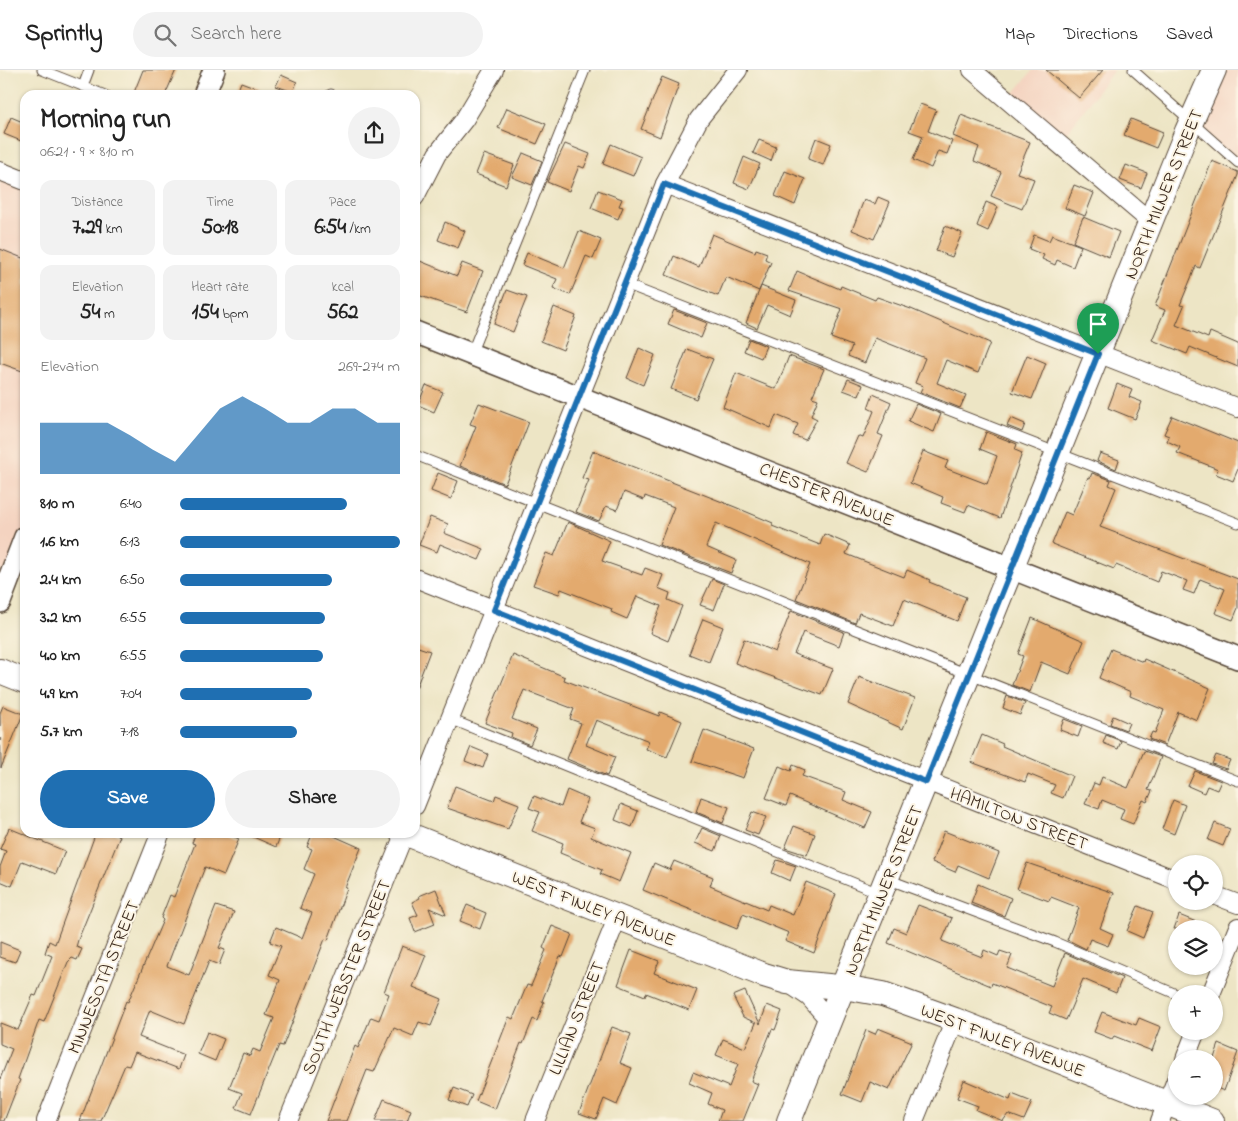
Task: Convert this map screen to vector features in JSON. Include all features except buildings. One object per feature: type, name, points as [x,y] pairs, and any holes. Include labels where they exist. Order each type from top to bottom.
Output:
[{"type":"main road","name":"NORTH MILNER STREET","points":[[789,1121],[970,675],[1011,567],[1152,223],[1191,122],[1214,70]]},
{"type":"main road","points":[[0,671],[20,679]]},
{"type":"main road","name":"WEST FINLEY AVENUE","points":[[417,838],[618,916],[689,946],[787,982],[844,987],[883,994],[955,1020],[1163,1112],[1212,1121]]},
{"type":"street","points":[[206,90],[214,70]]},
{"type":"street","points":[[420,187],[437,154],[464,120],[494,70]]},
{"type":"street","points":[[420,794],[664,184],[699,119],[738,70]]},
{"type":"street","points":[[972,70],[1152,223]]},
{"type":"street","points":[[0,171],[20,179]]},
{"type":"street","points":[[664,184],[1238,408]]},
{"type":"street","name":"CHESTER AVENUE","points":[[420,334],[1238,658]]},
{"type":"street","points":[[0,602],[20,550]]},
{"type":"street","name":"HAMILTON STREET","points":[[420,580],[1168,877]]},
{"type":"street","name":"MINNESOTA STREET","points":[[46,1121],[159,838]]},
{"type":"street","name":"SOUTH WEBSTER STREET","points":[[288,1121],[402,838]]},
{"type":"street","points":[[1223,898],[1238,904]]},
{"type":"street","name":"LILLIAN STREET","points":[[535,1121],[618,916]]},
{"type":"street","points":[[1215,985],[1238,927]]},
{"type":"street","name":"WEST FINLEY AVENUE","points":[[787,982],[809,997],[830,1021]]},
{"type":"street","points":[[914,1121],[955,1020]]},
{"type":"street","points":[[1163,1112],[1168,1100]]},
{"type":"lane","points":[[42,70],[93,90]]},
{"type":"lane","points":[[83,86],[89,70]]},
{"type":"lane","points":[[471,354],[585,70]]},
{"type":"lane","points":[[1133,70],[1238,162]]},
{"type":"lane","points":[[625,284],[1238,523]]},
{"type":"lane","points":[[420,457],[1238,781]]},
{"type":"lane","points":[[450,719],[884,887],[1055,942],[1168,991]]},
{"type":"shaded area","points":[[1033,70],[1114,70],[1059,143],[1008,100]]},
{"type":"shaded area","points":[[1226,70],[1238,70],[1238,163],[1202,130]]},
{"type":"shaded area","points":[[0,171],[20,179],[20,550],[0,602]]},
{"type":"route","points":[[664,184],[1098,354],[926,782],[494,610],[664,184]]}]
